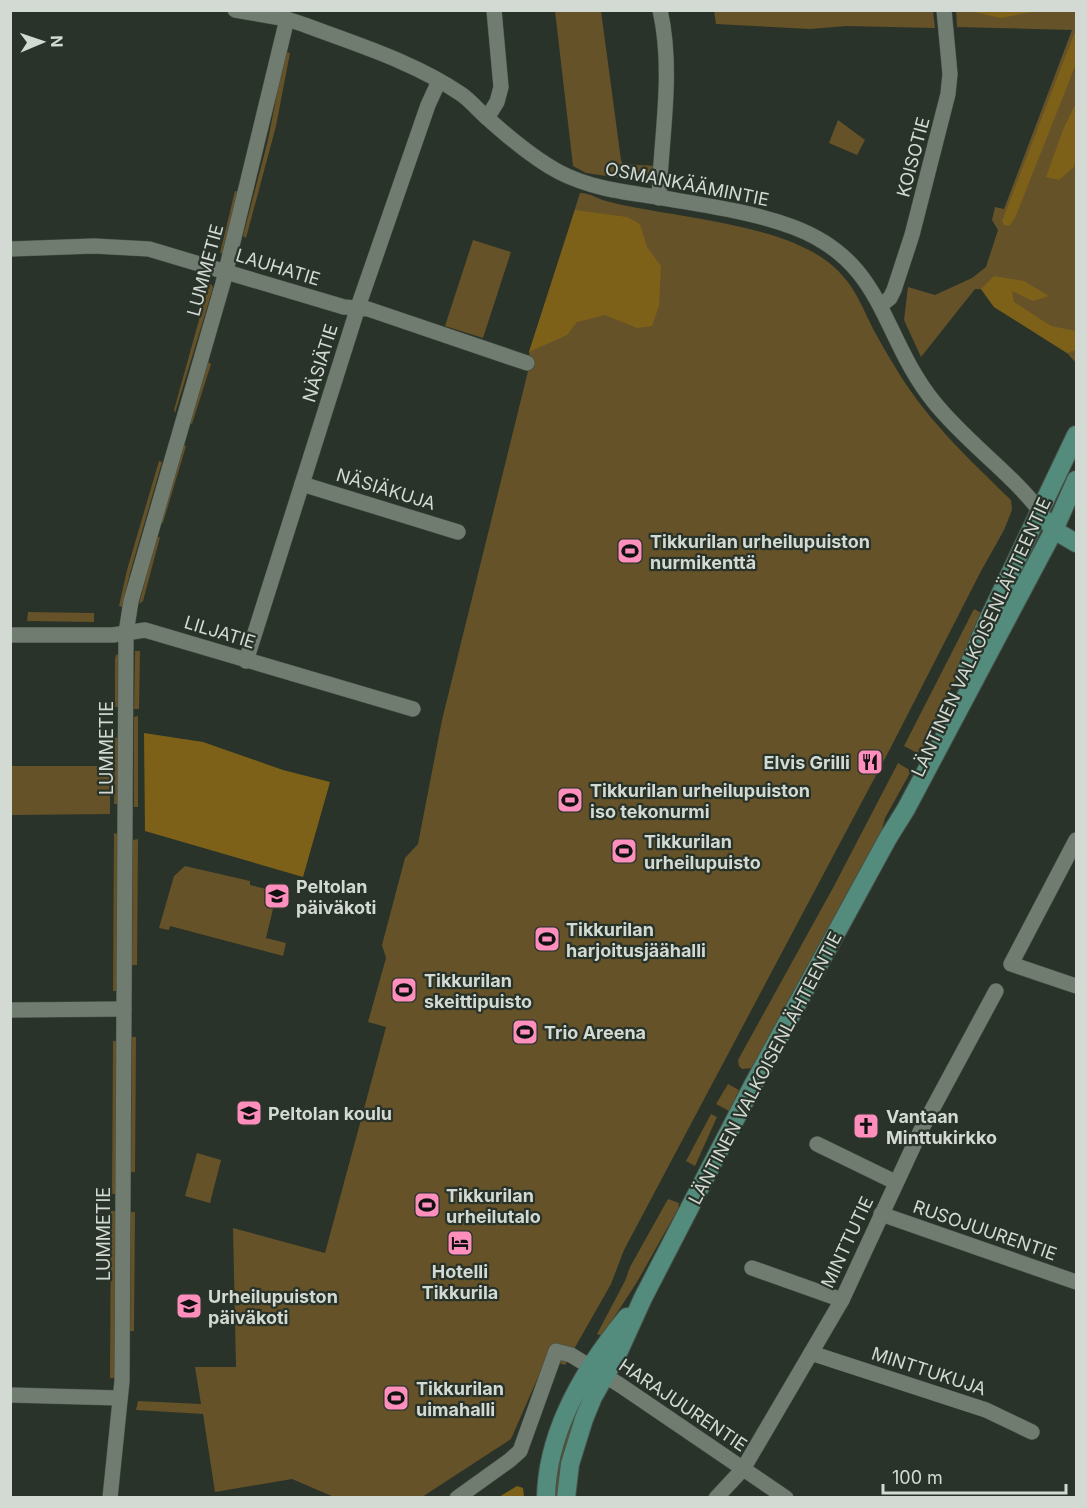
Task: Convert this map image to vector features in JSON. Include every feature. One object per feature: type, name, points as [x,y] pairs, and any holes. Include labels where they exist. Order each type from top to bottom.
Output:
[{"type":"main road","name":"LÄNTINEN VALKOISENLÄHTEENTIE","points":[[888,838],[895,816],[965,675],[987,622],[1077,435]]},
{"type":"main road","name":"LÄNTINEN VALKOISENLÄHTEENTIE","points":[[566,1497],[568,1472],[604,1345],[644,1298],[753,1085],[911,800],[1057,523],[1077,480]]},
{"type":"main road","points":[[1041,511],[1077,543]]},
{"type":"main road","points":[[1057,523],[1077,525]]},
{"type":"main road","name":"LÄNTINEN VALKOISENLÄHTEENTIE","points":[[546,1497],[553,1445],[569,1407],[598,1372]]},
{"type":"street","name":"OSMANKÄÄMINTIE","points":[[235,10],[287,19],[416,67],[463,96],[537,158],[559,172],[607,190],[769,219],[818,237],[844,257],[869,284],[902,352],[933,400],[983,454],[1023,489],[1041,511]]},
{"type":"street","points":[[487,118],[497,102],[501,87],[494,10]]},
{"type":"street","points":[[659,198],[666,68],[665,33],[660,10]]},
{"type":"street","name":"KOISOTIE","points":[[881,305],[894,290],[912,235],[945,111],[950,74],[944,10]]},
{"type":"street","name":"LUMMETIE","points":[[110,1497],[120,1398],[126,633],[131,601],[226,271],[287,19]]},
{"type":"street","name":"NÄSIÄTIE","points":[[246,661],[357,309],[428,105],[440,81]]},
{"type":"street","name":"LAUHATIE","points":[[10,249],[94,246],[149,249],[345,307],[368,309],[527,363]]},
{"type":"street","name":"NÄSIÄKUJA","points":[[302,484],[458,532]]},
{"type":"street","name":"LILJATIE","points":[[10,635],[113,635],[145,630],[413,709]]},
{"type":"street","points":[[1077,840],[1011,964],[1077,986]]},
{"type":"street","name":"MINTTUTIE","points":[[716,1497],[743,1469],[842,1300],[920,1132],[996,991]]},
{"type":"street","points":[[10,1010],[124,1009]]},
{"type":"street","points":[[817,1144],[896,1182]]},
{"type":"street","name":"RUSOJUURENTIE","points":[[881,1214],[1077,1282]]},
{"type":"street","points":[[752,1268],[842,1300]]},
{"type":"street","name":"HARAJUURENTIE","points":[[457,1497],[520,1451],[556,1351],[571,1355],[598,1372],[786,1497]]},
{"type":"street","name":"MINTTUKUJA","points":[[811,1353],[986,1410],[1032,1432]]},
{"type":"street","points":[[10,1395],[120,1398]]},
{"type":"shaded area","points":[[555,11],[601,11],[621,160],[623,164],[656,166],[655,183],[586,173],[573,166]]},
{"type":"shaded area","points":[[714,11],[933,11],[935,28],[846,26],[810,29],[716,24]]},
{"type":"shaded area","points":[[956,11],[1076,11],[1076,363],[1067,353],[994,307],[981,289],[975,289],[921,357],[904,320],[908,287],[935,295],[972,278],[986,267],[998,230],[992,220],[995,207],[1004,209],[1072,30],[957,27]]},
{"type":"shaded area","points":[[970,11],[1037,11],[1001,18]]},
{"type":"shaded area","points":[[1076,29],[1076,64],[1015,218],[1009,226],[1004,225],[1002,221]]},
{"type":"shaded area","points":[[285,52],[290,53],[276,126],[246,238],[243,236],[268,140]]},
{"type":"shaded area","points":[[1076,103],[1074,167],[1059,180],[1046,177],[1063,130]]},
{"type":"shaded area","points":[[838,120],[865,140],[857,155],[829,143]]},
{"type":"shaded area","points":[[235,191],[240,192],[223,254],[220,253]]},
{"type":"shaded area","name":"Tikkurilan urheilupuisto","points":[[580,193],[636,208],[759,231],[813,252],[834,267],[854,291],[882,346],[912,393],[952,441],[1011,500],[1012,510],[1004,530],[891,747],[624,1250],[611,1284],[565,1365],[546,1359],[511,1439],[422,1497],[334,1497],[292,1479],[215,1492],[203,1414],[136,1410],[138,1401],[201,1404],[195,1367],[236,1367],[233,1228],[325,1253],[386,1027],[368,1022],[386,958],[382,945],[405,858],[418,844],[442,720],[530,363],[529,352]]},
{"type":"shaded area","points":[[575,210],[627,217],[640,224],[647,247],[661,266],[659,306],[652,326],[637,328],[605,315],[577,322],[567,335],[529,352]]},
{"type":"shaded area","points":[[473,240],[511,252],[483,338],[445,326]]},
{"type":"shaded area","points":[[994,276],[1024,281],[1049,296],[1033,301],[1012,291],[1014,302],[1051,326],[1076,331],[1076,350],[1067,353],[994,307],[981,289]]},
{"type":"shaded area","points":[[209,284],[213,288],[175,413],[174,410]]},
{"type":"shaded area","points":[[208,362],[211,364],[192,424],[189,423]]},
{"type":"shaded area","points":[[183,444],[186,446],[163,523],[160,522]]},
{"type":"shaded area","points":[[159,461],[162,462],[122,607],[119,606],[127,570]]},
{"type":"shaded area","points":[[156,537],[160,537],[143,601],[139,604]]},
{"type":"shaded area","points":[[974,609],[985,615],[922,751],[917,753],[904,746]]},
{"type":"shaded area","points":[[28,612],[94,613],[94,622],[27,621]]},
{"type":"shaded area","points":[[135,651],[140,651],[139,709],[134,709]]},
{"type":"shaded area","points":[[119,654],[119,707],[115,707],[115,659]]},
{"type":"shaded area","points":[[138,716],[138,807],[134,807],[134,717]]},
{"type":"shaded area","points":[[144,733],[203,742],[283,770],[330,782],[303,877],[145,831]]},
{"type":"shaded area","points":[[119,737],[118,804],[114,804],[115,738]]},
{"type":"shaded area","points":[[898,763],[911,771],[885,818],[881,833],[753,1068],[742,1069],[738,1060],[834,886]]},
{"type":"shaded area","points":[[11,766],[110,766],[110,814],[11,815]]},
{"type":"shaded area","points":[[114,833],[118,834],[117,991],[113,991]]},
{"type":"shaded area","points":[[138,839],[137,965],[132,965],[133,840]]},
{"type":"shaded area","points":[[185,866],[250,881],[250,885],[266,889],[267,885],[278,888],[266,938],[286,943],[283,956],[170,926],[169,930],[159,928],[174,876]]},
{"type":"shaded area","points":[[132,1037],[136,1037],[135,1172],[131,1172]]},
{"type":"shaded area","points":[[113,1041],[117,1041],[116,1194],[112,1194]]},
{"type":"shaded area","points":[[728,1084],[739,1090],[729,1111],[716,1104]]},
{"type":"shaded area","points":[[711,1114],[717,1117],[695,1166],[686,1161]]},
{"type":"shaded area","points":[[197,1153],[221,1160],[210,1203],[185,1196]]},
{"type":"shaded area","points":[[668,1199],[679,1203],[678,1209],[637,1282],[602,1336],[597,1334],[630,1267]]},
{"type":"shaded area","points":[[111,1211],[116,1211],[114,1378],[110,1378]]},
{"type":"shaded area","points":[[131,1212],[135,1212],[134,1331],[130,1331]]},
{"type":"shaded area","points":[[587,1387],[559,1497],[555,1498],[560,1454]]},
{"type":"shaded area","points":[[517,1486],[523,1488],[524,1497],[499,1497]]},
{"type":"place","name":"Tikkurilan urheilupuiston nurmikenttä","points":[[630,551]]},
{"type":"place","name":"Elvis Grilli","points":[[870,762]]},
{"type":"place","name":"Tikkurilan urheilupuiston iso tekonurmi","points":[[570,800]]},
{"type":"place","name":"Tikkurilan urheilupuisto","points":[[624,851]]},
{"type":"place","name":"Peltolan päiväkoti","points":[[277,896]]},
{"type":"place","name":"Tikkurilan harjoitusjäähalli","points":[[547,939]]},
{"type":"place","name":"Tikkurilan skeittipuisto","points":[[404,990]]},
{"type":"place","name":"Trio Areena","points":[[525,1032]]},
{"type":"place","name":"Peltolan koulu","points":[[249,1113]]},
{"type":"place","name":"Vantaan Minttukirkko","points":[[866,1126]]},
{"type":"place","name":"Tikkurilan urheilutalo","points":[[427,1205]]},
{"type":"place","name":"Hotelli Tikkurila","points":[[460,1243]]},
{"type":"place","name":"Urheilupuiston päiväkoti","points":[[189,1306]]},
{"type":"place","name":"Tikkurilan uimahalli","points":[[396,1398]]}]
